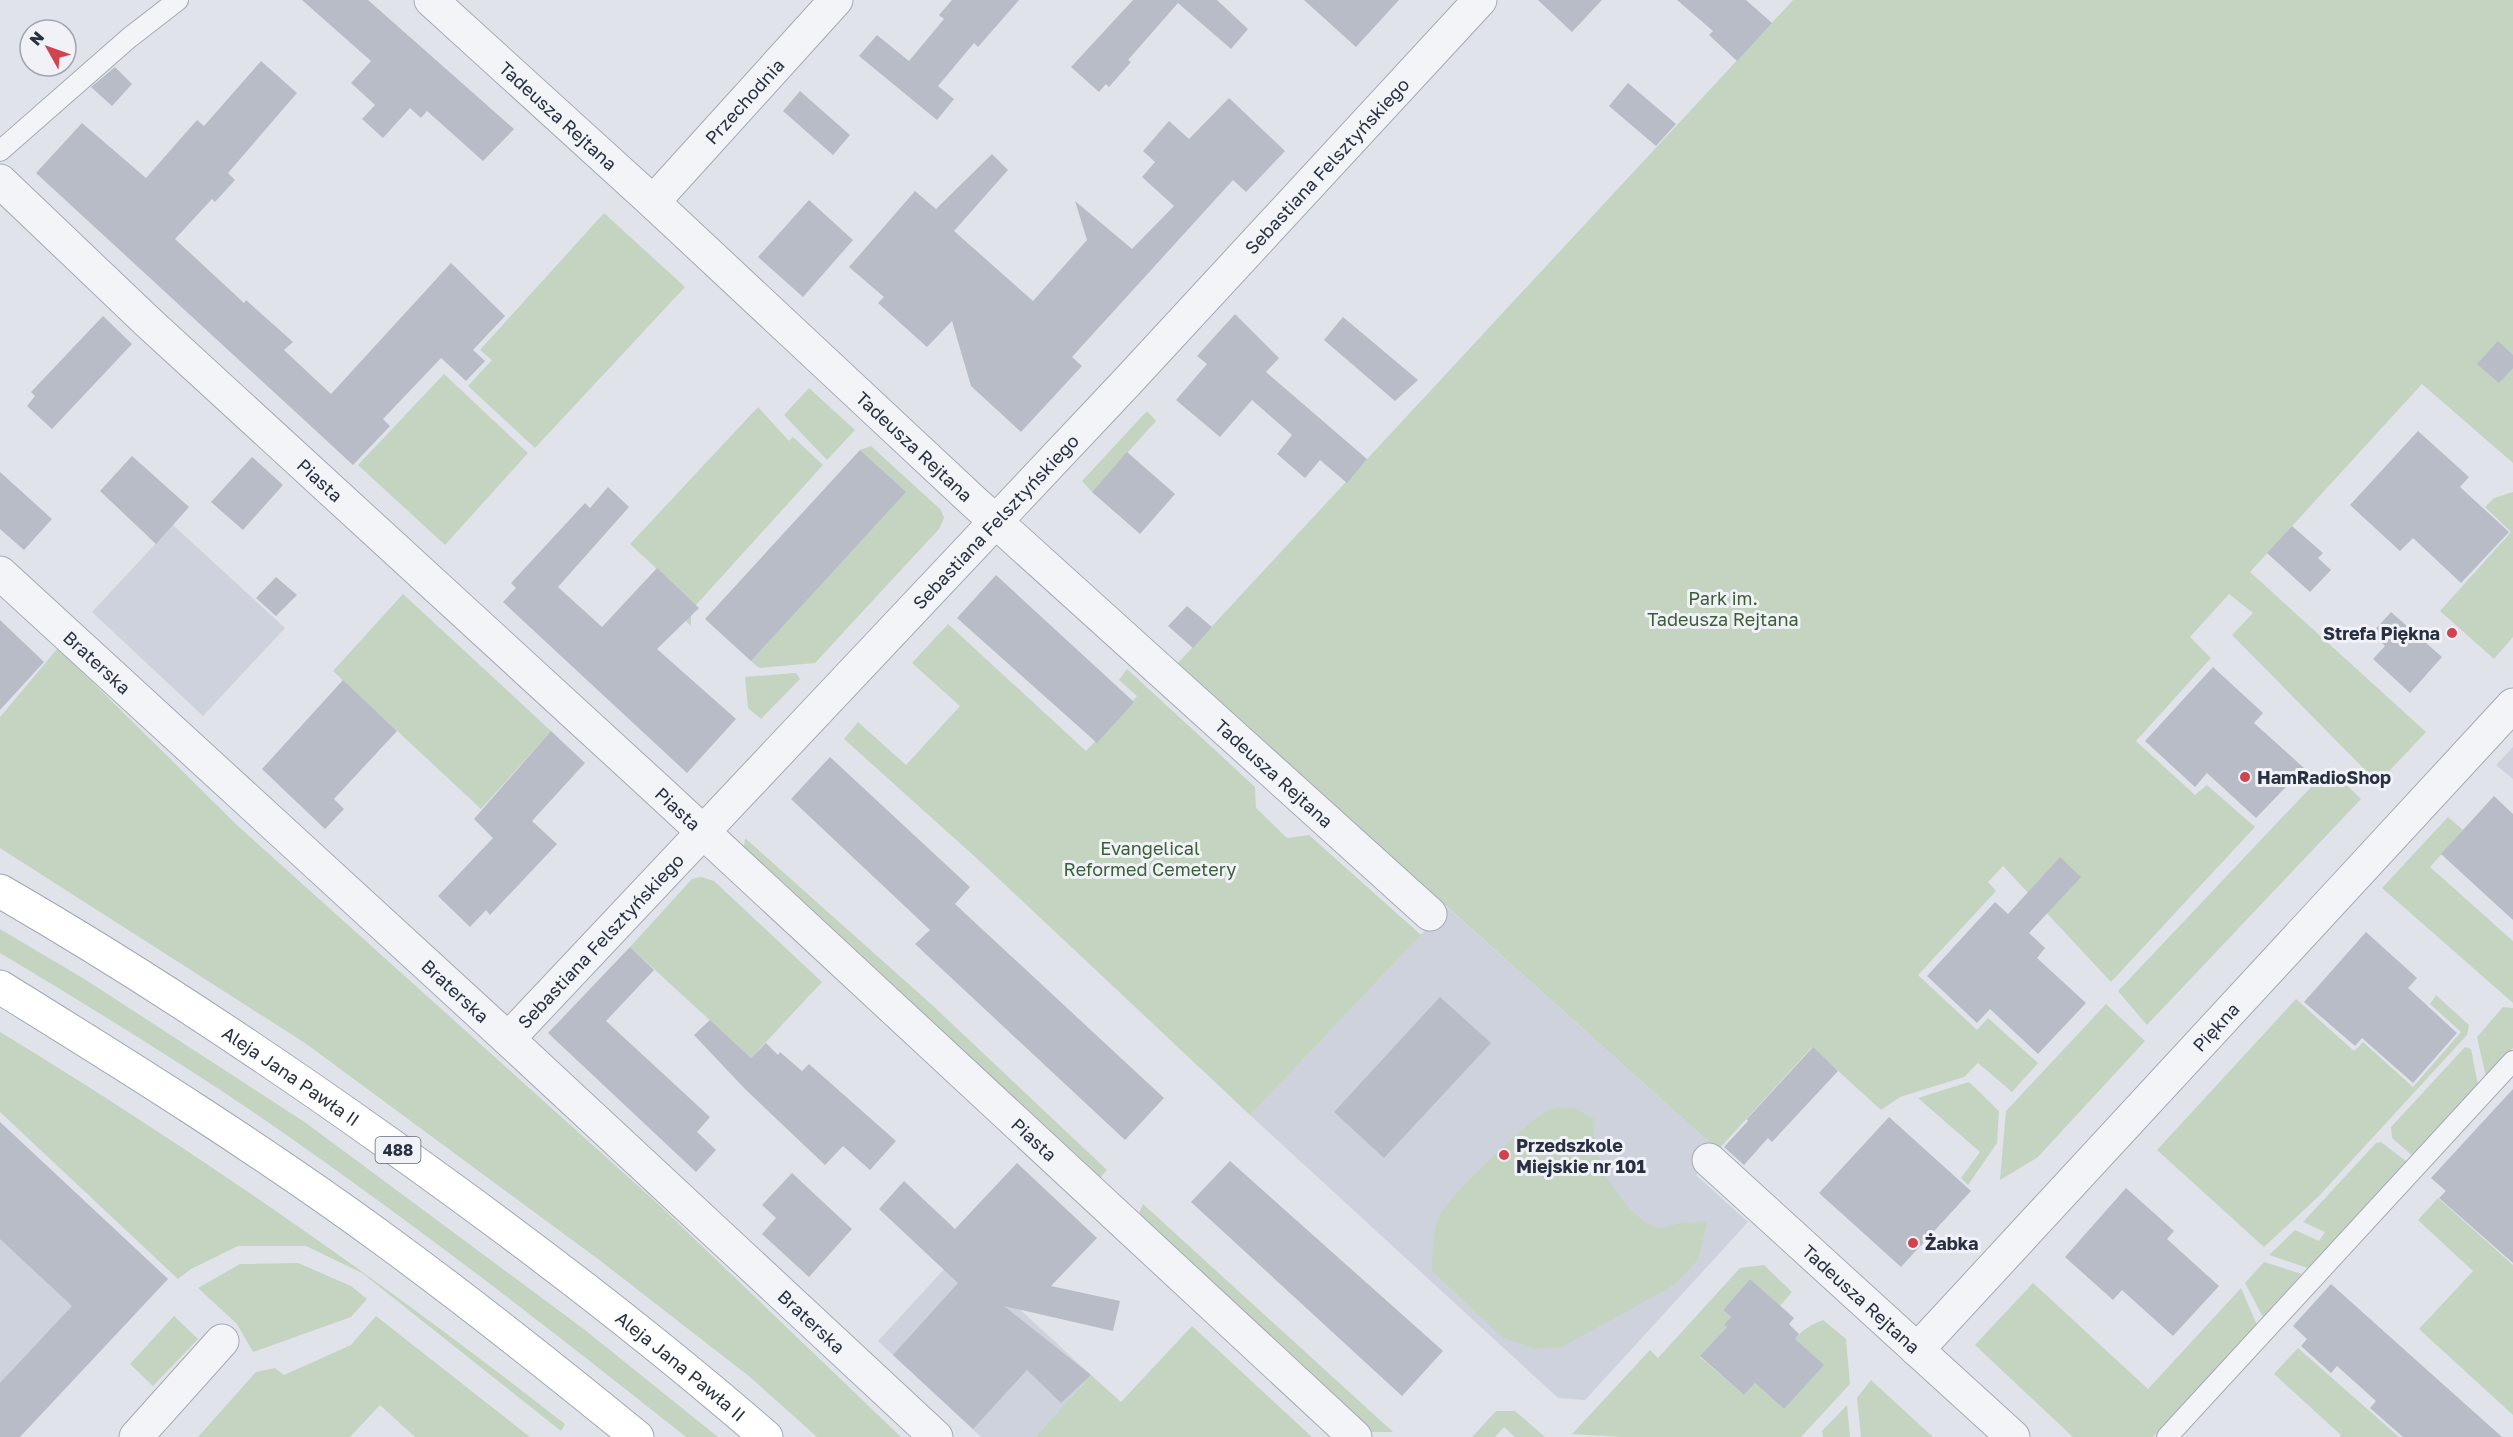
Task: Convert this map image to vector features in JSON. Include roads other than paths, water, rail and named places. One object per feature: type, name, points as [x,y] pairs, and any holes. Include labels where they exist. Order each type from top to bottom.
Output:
[{"type":"main road","name":"Aleja Jana Pawła II","points":[[0,891],[241,1041],[423,1168],[643,1335],[766,1437]]},
{"type":"main road","points":[[0,987],[244,1143],[386,1241],[637,1437]]},
{"type":"street","name":"Tadeusza Rejtana","points":[[431,0],[653,202],[996,521],[1430,914]]},
{"type":"street","name":"Przechodnia","points":[[653,202],[836,0]]},
{"type":"street","name":"Sebastiana Felsztyńskiego","points":[[508,1039],[996,521],[1480,0]]},
{"type":"street","name":"Piasta","points":[[0,181],[158,331],[704,833],[1355,1437]]},
{"type":"street","name":"Braterska","points":[[0,573],[508,1039],[936,1437]]},
{"type":"street","name":"Piękna","points":[[1917,1350],[2513,705]]},
{"type":"street","name":"Tadeusza Rejtana","points":[[1709,1160],[2013,1437]]},
{"type":"street","points":[[136,1437],[222,1341]]},
{"type":"lane","points":[[0,151],[129,38],[178,0]]},
{"type":"lane","points":[[2167,1437],[2513,1061]]},
{"type":"place","name":"Strefa Piękna","points":[[2452,633]]},
{"type":"place","name":"HamRadioShop","points":[[2245,777]]},
{"type":"place","name":"Przedszkole Miejskie nr 101","points":[[1504,1155]]},
{"type":"place","name":"Żabka","points":[[1913,1243]]},
{"type":"park label","name":"Park im. Tadeusza Rejtana","points":[[1723,608]]},
{"type":"park label","name":"Evangelical Reformed Cemetery","points":[[1150,858]]}]
